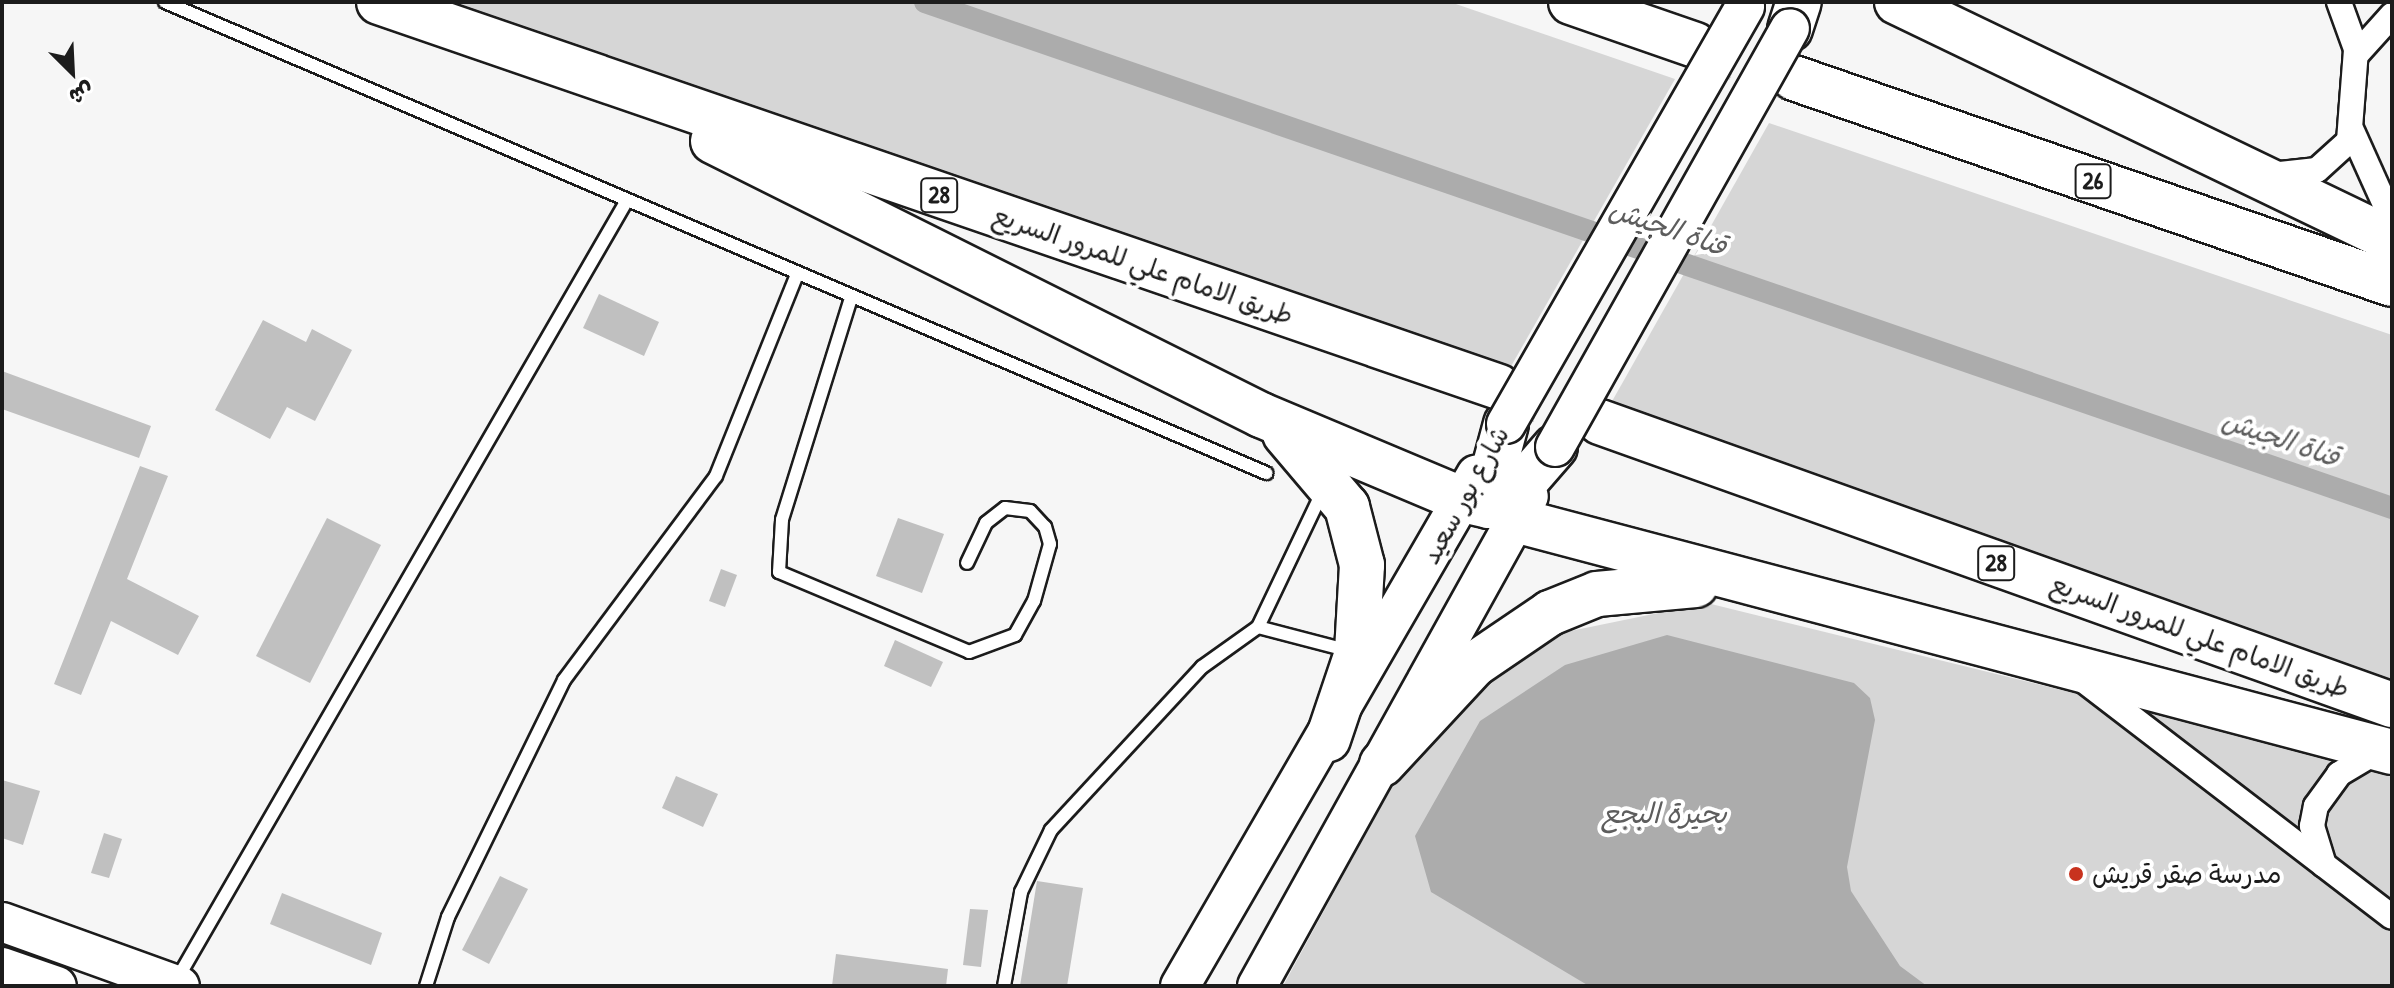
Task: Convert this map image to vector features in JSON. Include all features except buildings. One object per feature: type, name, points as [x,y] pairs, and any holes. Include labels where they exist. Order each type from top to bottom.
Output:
[{"type":"highway","name":"طريق الامام علي للمرور السريع","points":[[379,2],[580,71],[1502,405]]},
{"type":"highway","points":[[1571,2],[1695,45]]},
{"type":"highway","points":[[1897,2],[2023,57],[2392,240]]},
{"type":"highway","points":[[1964,2],[2023,57]]},
{"type":"highway","points":[[580,71],[1261,415],[1751,586],[2386,751]]},
{"type":"highway","name":"26","points":[[1794,78],[2392,284]]},
{"type":"highway","points":[[1497,499],[1502,405]]},
{"type":"highway","points":[[1261,415],[1328,479],[1357,534],[1363,595],[1357,653],[1328,739]]},
{"type":"highway","name":"طريق الامام علي للمرور السريع","points":[[1600,422],[2392,705]]},
{"type":"highway","points":[[1497,499],[1555,447]]},
{"type":"highway","points":[[1382,764],[1475,664],[1550,613],[1641,587],[1751,586]]},
{"type":"main road","name":"شارع بور سعيد","points":[[1502,405],[1747,4]]},
{"type":"main road","points":[[1555,447],[1798,11]]},
{"type":"main road","name":"شارع بور سعيد","points":[[1180,986],[1328,739],[1497,499]]},
{"type":"main road","points":[[1257,986],[1382,764],[1497,499]]},
{"type":"main road","points":[[2,922],[178,985]]},
{"type":"main road","points":[[2,967],[57,986]]},
{"type":"street","points":[[2339,2],[2356,55],[2352,131],[2392,220]]},
{"type":"street","points":[[2356,55],[2392,15]]},
{"type":"street","points":[[2261,176],[2327,166],[2352,131]]},
{"type":"street","points":[[2066,667],[2392,917]]},
{"type":"street","points":[[2324,865],[2312,826],[2316,806],[2339,774],[2386,751]]},
{"type":"lane","points":[[165,2],[626,202],[1266,473]]},
{"type":"lane","points":[[178,985],[626,202]]},
{"type":"lane","points":[[426,986],[455,900],[564,680],[716,476],[797,275]]},
{"type":"lane","points":[[851,298],[782,520],[779,572],[969,652],[1015,635],[1038,587],[1050,544],[1045,527],[1030,511],[1005,508],[986,523],[967,563]]},
{"type":"lane","points":[[1004,986],[1021,892],[1051,830],[1202,667],[1258,627],[1328,479]]},
{"type":"lane","points":[[1258,627],[1357,653]]},
{"type":"shaded area","points":[[419,2],[1450,2],[1675,79],[1506,375]]},
{"type":"shaded area","points":[[1769,123],[2392,335],[2392,682],[1606,412]]},
{"type":"shaded area","points":[[1707,603],[2392,771],[2392,986],[1283,986],[1423,729],[1551,635]]},
{"type":"water","name":"بحيرة البجع","points":[[1667,635],[1854,683],[1870,698],[1875,720],[1847,867],[1851,891],[1900,966],[1927,986],[1589,986],[1431,892],[1415,836],[1480,721],[1565,665]]},
{"type":"waterway","name":"قناة الجيش","points":[[925,2],[2392,508]]},
{"type":"tunnel","points":[[1695,45],[1794,78]]},
{"type":"tunnel","points":[[1499,387],[1600,422]]},
{"type":"place","name":"مدرسة صقر قريش","points":[[2076,874]]}]
